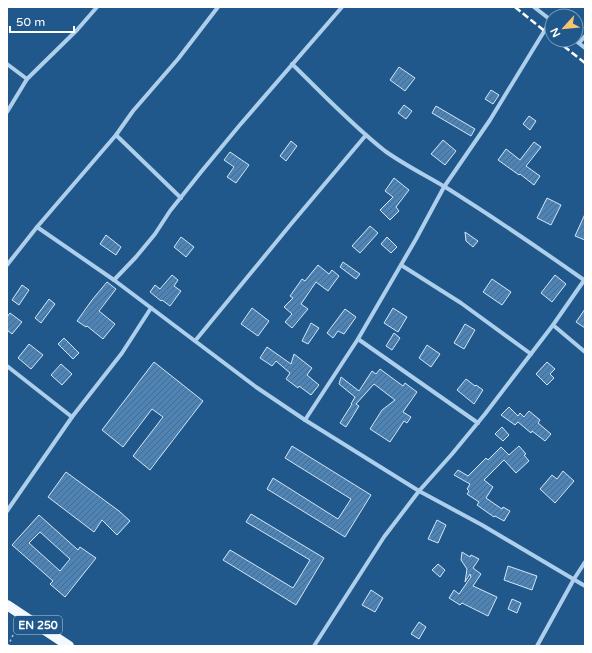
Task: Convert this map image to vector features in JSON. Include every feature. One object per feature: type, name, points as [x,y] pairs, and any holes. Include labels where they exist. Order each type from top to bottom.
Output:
[{"type":"main road","name":"EN 250","points":[[7,605],[69,646]]},
{"type":"street","points":[[7,112],[27,79],[77,30],[97,7]]},
{"type":"street","points":[[7,265],[37,227],[116,135],[133,111],[178,59],[218,7]]},
{"type":"street","points":[[114,280],[141,251],[205,166],[342,7]]},
{"type":"street","points":[[534,7],[544,15]]},
{"type":"street","points":[[305,420],[358,339],[444,187],[490,120],[544,32]]},
{"type":"street","points":[[7,64],[27,79]]},
{"type":"street","points":[[292,64],[366,136],[399,161],[494,218],[585,279],[553,325],[478,423],[419,491],[384,538],[314,646]]},
{"type":"street","points":[[116,135],[181,198]]},
{"type":"street","points":[[195,341],[291,224],[366,136]]},
{"type":"street","points":[[37,227],[114,280],[256,387],[305,420],[419,491],[482,525],[585,586]]},
{"type":"street","points":[[401,265],[461,304],[531,354]]},
{"type":"street","points":[[7,511],[72,417],[122,353],[151,308]]},
{"type":"street","points":[[553,325],[585,352]]},
{"type":"street","points":[[358,339],[478,423]]},
{"type":"street","points":[[7,366],[72,417]]},
{"type":"street","points":[[537,646],[585,562]]},
{"type":"path","points":[[8,646],[22,615]]},
{"type":"building","points":[[399,67],[415,78],[405,91],[390,80]]},
{"type":"building","points":[[491,90],[499,95],[493,104],[485,99]]},
{"type":"building","points":[[404,105],[412,111],[406,119],[398,113]]},
{"type":"building","points":[[436,106],[475,129],[471,136],[432,113]]},
{"type":"building","points":[[529,116],[536,121],[530,130],[523,124]]},
{"type":"building","points":[[443,140],[456,151],[445,165],[431,154]]},
{"type":"building","points":[[291,141],[297,146],[286,161],[280,156]]},
{"type":"building","points":[[534,142],[541,147],[526,166],[540,176],[534,185],[498,160],[506,149],[520,160]]},
{"type":"building","points":[[230,152],[249,165],[236,183],[227,177],[234,167],[224,160]]},
{"type":"building","points":[[394,178],[409,190],[396,207],[399,211],[390,220],[380,210],[393,197],[385,191]]},
{"type":"building","points":[[547,198],[561,205],[551,225],[537,218]]},
{"type":"building","points":[[585,214],[585,240],[575,236]]},
{"type":"building","points":[[370,226],[378,233],[360,253],[352,246]]},
{"type":"building","points":[[465,232],[478,241],[473,247],[466,241]]},
{"type":"building","points":[[106,235],[121,247],[116,255],[100,244]]},
{"type":"building","points":[[181,237],[194,247],[186,257],[174,247]]},
{"type":"building","points":[[387,237],[397,247],[391,253],[381,244]]},
{"type":"building","points":[[343,262],[360,274],[356,279],[340,267]]},
{"type":"building","points":[[318,265],[329,274],[332,270],[339,276],[328,291],[316,282],[301,304],[308,309],[292,328],[285,322],[292,314],[284,307],[293,298],[290,296],[302,279],[305,281]]},
{"type":"building","points":[[172,275],[178,280],[174,286],[181,291],[170,306],[150,292],[155,285],[160,289]]},
{"type":"building","points":[[555,275],[566,284],[552,302],[541,293]]},
{"type":"building","points":[[492,279],[511,292],[502,305],[483,292]]},
{"type":"building","points":[[107,282],[116,289],[99,311],[115,324],[103,339],[87,326],[86,327],[77,321]]},
{"type":"building","points":[[22,285],[29,290],[19,305],[12,300]]},
{"type":"building","points":[[49,299],[55,304],[41,323],[35,318]]},
{"type":"building","points":[[252,308],[269,321],[258,336],[241,324]]},
{"type":"building","points":[[393,308],[407,317],[398,332],[384,323]]},
{"type":"building","points":[[345,309],[356,317],[344,334],[338,331],[333,338],[327,333]]},
{"type":"building","points":[[585,309],[585,328],[576,322]]},
{"type":"building","points":[[10,313],[22,322],[12,334],[7,330],[7,317]]},
{"type":"building","points":[[311,323],[319,328],[308,344],[302,341]]},
{"type":"building","points":[[465,324],[475,330],[464,349],[454,343]]},
{"type":"building","points":[[394,333],[400,338],[392,350],[386,346]]},
{"type":"building","points":[[64,338],[79,353],[73,359],[58,344]]},
{"type":"building","points":[[29,344],[43,355],[31,369],[18,358]]},
{"type":"building","points":[[427,345],[440,354],[431,367],[419,358]]},
{"type":"building","points":[[267,347],[291,364],[294,354],[312,368],[307,375],[319,385],[311,395],[286,379],[290,373],[276,361],[272,366],[260,358]]},
{"type":"building","points":[[154,362],[203,401],[150,470],[133,456],[163,417],[152,409],[123,447],[102,430]]},
{"type":"building","points":[[547,362],[555,369],[550,374],[554,378],[547,385],[536,374]]},
{"type":"building","points":[[61,364],[72,374],[62,385],[51,375]]},
{"type":"building","points":[[380,369],[403,386],[405,383],[417,392],[403,412],[411,417],[407,423],[404,421],[390,442],[370,429],[382,410],[395,400],[374,384],[356,404],[359,406],[346,427],[340,423],[355,397],[339,384],[341,377],[359,391],[372,371],[376,374]]},
{"type":"building","points":[[466,379],[483,390],[474,404],[457,390]]},
{"type":"building","points":[[509,407],[518,416],[520,413],[524,417],[529,411],[540,420],[538,423],[551,434],[545,441],[532,431],[531,433],[518,422],[515,425],[501,415]]},
{"type":"building","points":[[502,427],[509,435],[503,441],[495,434]]},
{"type":"building","points":[[292,446],[371,495],[345,537],[267,489],[273,478],[338,519],[351,499],[285,458]]},
{"type":"building","points":[[519,446],[526,454],[524,455],[529,461],[516,473],[504,460],[484,480],[493,487],[486,498],[502,509],[503,507],[510,511],[504,521],[495,516],[494,517],[477,505],[479,502],[467,494],[469,491],[467,489],[470,484],[454,475],[458,470],[468,476],[486,458],[488,460],[501,447],[509,455]]},
{"type":"building","points":[[563,471],[574,481],[555,503],[540,489],[552,475],[557,479]]},
{"type":"building","points":[[66,472],[119,511],[130,521],[117,535],[102,520],[94,532],[48,497]]},
{"type":"building","points":[[251,514],[324,558],[296,605],[223,560],[230,550],[293,588],[310,560],[246,522]]},
{"type":"building","points":[[39,515],[78,550],[80,547],[96,558],[65,597],[50,584],[53,581],[12,545]],"holes":[[[40,532],[70,559],[60,571],[29,543]]]},
{"type":"building","points":[[437,520],[446,525],[438,543],[428,539]]},
{"type":"building","points":[[462,552],[470,557],[471,555],[479,559],[473,568],[481,574],[473,586],[497,597],[488,616],[462,603],[460,605],[449,598],[454,590],[459,594],[471,577],[470,574],[465,582],[467,569],[461,560]]},
{"type":"building","points":[[438,564],[445,570],[440,577],[432,570]]},
{"type":"building","points":[[508,566],[537,576],[532,590],[504,580]]},
{"type":"building","points":[[371,590],[383,598],[375,612],[362,605]]},
{"type":"building","points":[[512,599],[521,603],[517,613],[508,609]]},
{"type":"building","points":[[419,622],[426,627],[419,639],[411,634]]},
{"type":"railway","points":[[515,7],[544,31]]},
{"type":"railway","points":[[566,48],[585,63]]}]
